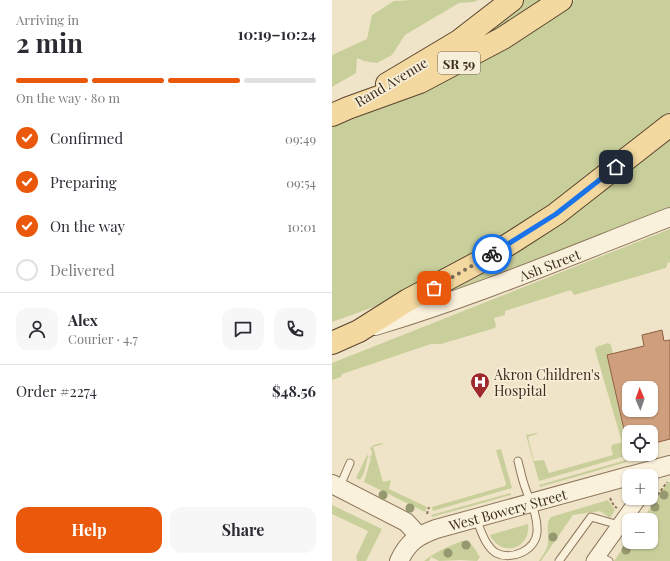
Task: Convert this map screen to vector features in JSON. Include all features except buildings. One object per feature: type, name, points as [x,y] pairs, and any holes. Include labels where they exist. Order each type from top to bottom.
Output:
[{"type":"main road","name":"Rand Avenue","points":[[340,111],[459,41],[512,0]]},
{"type":"main road","name":"SR 59","points":[[340,111],[420,82],[503,38],[561,0]]},
{"type":"main road","points":[[332,343],[359,331],[408,300],[485,259],[556,214],[670,125]]},
{"type":"street","name":"Ash Street","points":[[359,331],[423,312],[472,295],[670,217]]},
{"type":"street","name":"West Bowery Street","points":[[419,536],[622,478]]},
{"type":"street","points":[[336,486],[406,522],[419,536],[410,544],[399,561]]},
{"type":"street","points":[[600,559],[619,525],[641,505]]},
{"type":"lane","points":[[475,519],[486,542],[494,552],[500,556],[515,556],[530,549],[535,542],[537,533],[536,519],[525,488],[518,461]]},
{"type":"lane","points":[[336,486],[350,463]]},
{"type":"lane","points":[[559,561],[591,517],[619,525]]},
{"type":"path","points":[[610,498],[614,506],[619,509]]},
{"type":"path","points":[[427,514],[429,507]]},
{"type":"green space","points":[[478,0],[474,2],[459,3],[405,35],[392,55],[377,63],[364,61],[357,58],[356,73],[332,87],[332,55],[367,39],[372,15],[394,1]]},
{"type":"green space","points":[[522,0],[548,0],[514,23],[454,51]]},
{"type":"green space","points":[[575,0],[670,0],[670,112],[643,136],[520,228],[382,304],[332,322],[332,127],[427,88],[536,28]]},
{"type":"green space","points":[[670,138],[670,207],[436,300],[434,295]]},
{"type":"green space","points":[[670,229],[670,263],[668,262],[666,268],[574,295],[571,290],[505,311],[505,315],[494,318],[495,328],[441,344],[431,344],[342,374],[341,377],[332,380],[332,363]]},
{"type":"green space","points":[[608,343],[611,345],[613,354],[607,356],[622,425],[622,442],[595,350],[596,347]]},
{"type":"green space","points":[[537,433],[528,437],[534,461],[544,460],[549,473],[613,455],[611,448],[612,445],[622,442],[622,457],[539,481],[526,435]]},
{"type":"green space","points":[[375,444],[383,444],[373,447],[383,482],[391,480],[389,489],[427,507],[425,512],[364,482],[371,458],[368,456],[364,473],[360,480],[356,478],[367,455],[371,457],[371,447]]},
{"type":"green space","points":[[501,449],[512,488],[433,511],[432,507],[505,486],[506,484],[496,450]]},
{"type":"green space","points":[[623,461],[627,462],[540,487],[539,485]]},
{"type":"green space","points":[[668,482],[670,482],[670,561],[614,561],[622,549],[658,549],[658,513],[647,513],[652,505],[658,505],[658,497]]},
{"type":"green space","points":[[511,493],[511,495],[432,517],[431,515]]},
{"type":"green space","points":[[608,500],[615,510],[610,518],[600,511],[573,515],[541,561],[539,561],[547,546],[548,522],[551,517]]},
{"type":"green space","points":[[332,505],[382,529],[366,561],[357,561],[356,557],[368,531],[332,514]]},
{"type":"green space","points":[[528,524],[528,533],[525,540],[514,548],[501,546],[495,542],[490,535]]},
{"type":"green space","points":[[462,541],[468,542],[473,546],[480,557],[477,561],[439,561],[431,557],[429,561],[424,561],[437,552]]},
{"type":"way so far","points":[[434,288],[492,254]]},
{"type":"place","name":"Akron Children's Hospital","points":[[480,399]]},
{"type":"route","points":[[492,254],[556,214],[616,167]]}]
